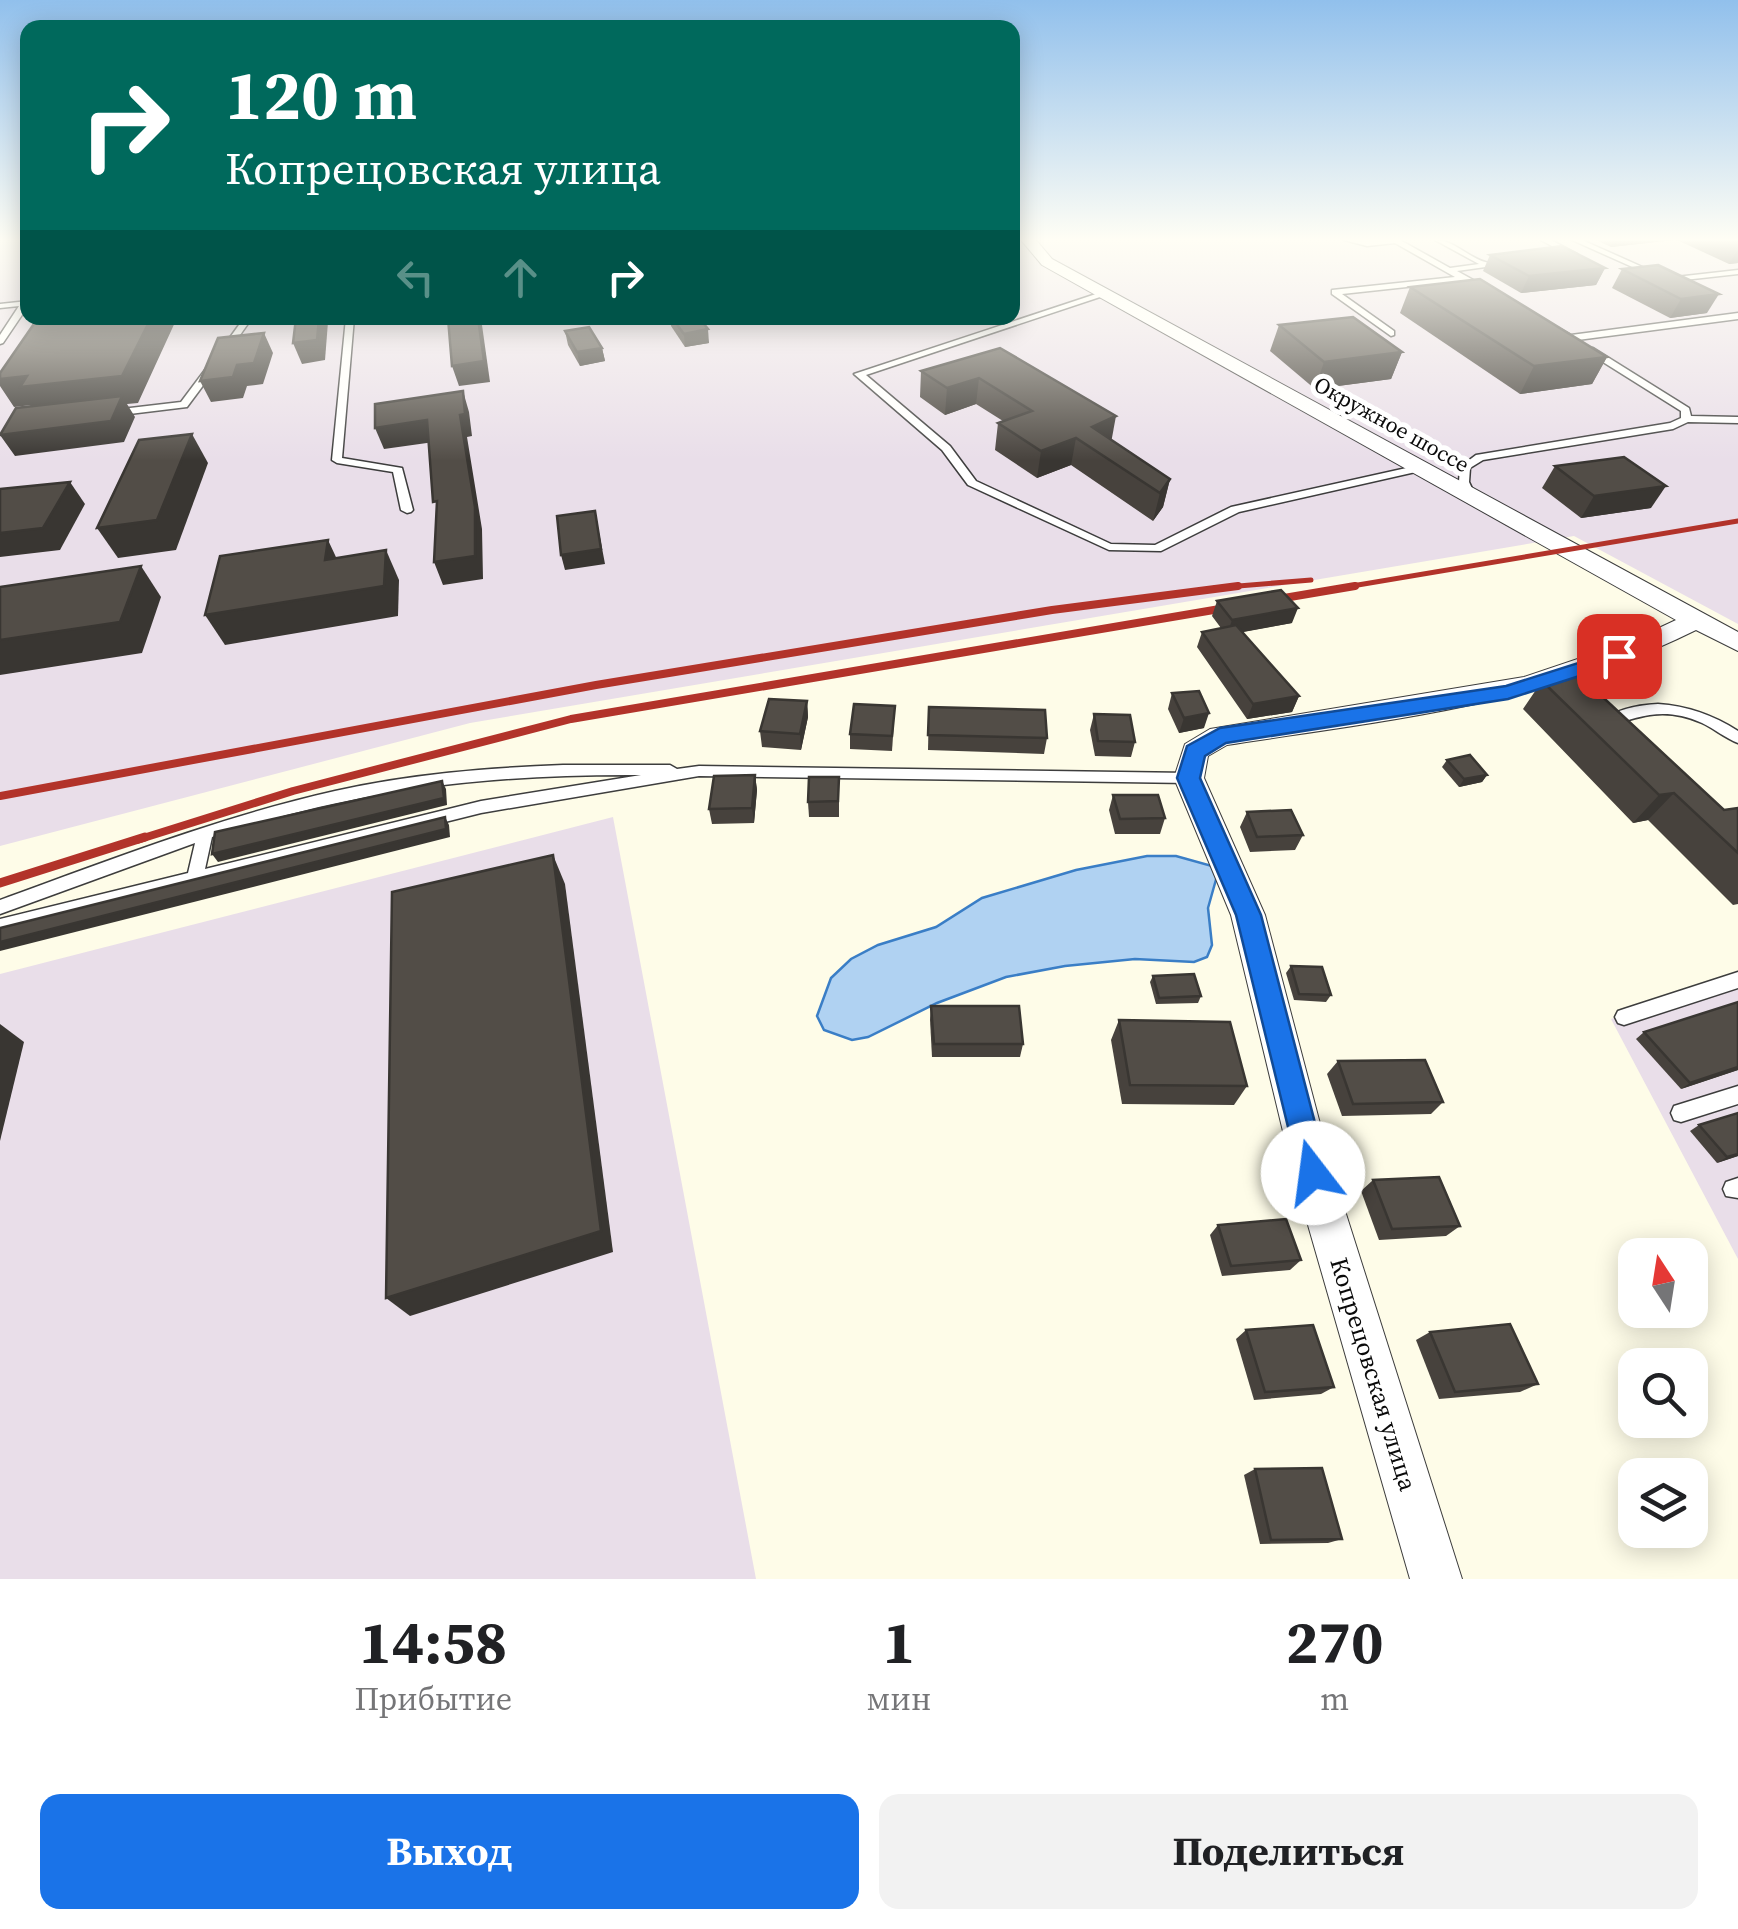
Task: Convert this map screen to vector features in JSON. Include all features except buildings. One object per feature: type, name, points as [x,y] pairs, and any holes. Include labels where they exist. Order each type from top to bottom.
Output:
[{"type":"street","name":"Окружное шоссе","points":[[1141,314],[1738,642]]},
{"type":"street","points":[[1189,778],[1195,752],[1220,736],[1508,692],[1592,668],[1696,620]]},
{"type":"street","name":"Копрецовская улица","points":[[1189,778],[1248,915],[1313,1173],[1436,1579]]},
{"type":"lane","points":[[0,341],[19,314]]},
{"type":"lane","points":[[1020,322],[1044,314]]},
{"type":"lane","points":[[1365,314],[1391,333]]},
{"type":"lane","points":[[1570,338],[1738,316]]},
{"type":"lane","points":[[92,416],[184,405],[243,325]]},
{"type":"lane","points":[[349,325],[337,460],[398,470],[407,510]]},
{"type":"lane","points":[[1010,325],[859,374],[946,448],[972,483],[1109,546],[1157,549],[1235,509],[1420,468]]},
{"type":"lane","points":[[1555,329],[1686,410],[1686,418]]},
{"type":"lane","points":[[1470,496],[1464,482],[1465,467],[1480,457],[1673,426],[1686,418],[1738,420]]},
{"type":"lane","points":[[1615,738],[1604,723],[1613,718],[1680,708],[1699,713],[1738,738]]},
{"type":"lane","points":[[0,908],[204,837],[384,786],[478,774],[552,768],[1189,778]]},
{"type":"lane","points":[[0,926],[480,807],[698,771]]},
{"type":"lane","points":[[478,774],[480,807]]},
{"type":"lane","points":[[195,877],[204,837]]},
{"type":"lane","points":[[86,904],[96,872]]},
{"type":"lane","points":[[1624,1017],[1738,980]]},
{"type":"lane","points":[[1681,1113],[1738,1095]]},
{"type":"shaded area","points":[[0,314],[20,314],[20,325],[1020,325],[1020,314],[1738,314],[1738,624],[1574,536],[470,723],[0,846]]},
{"type":"shaded area","points":[[613,817],[756,1579],[0,1579],[0,974]]},
{"type":"shaded area","points":[[1738,979],[1738,1259],[1611,1019]]},
{"type":"water","points":[[1147,856],[1176,856],[1212,866],[1217,876],[1208,908],[1212,945],[1207,957],[1194,962],[1135,959],[1006,977],[937,1003],[868,1037],[852,1040],[824,1030],[817,1016],[831,978],[851,959],[878,945],[936,927],[982,898],[1076,870]]},
{"type":"railway","points":[[1340,588],[1738,521]]},
{"type":"railway","points":[[1238,586],[1311,580]]},
{"type":"railway","points":[[0,796],[596,685],[1052,610],[1238,586]]},
{"type":"railway","points":[[1214,588],[1238,586]]},
{"type":"railway","points":[[137,840],[293,791],[571,719],[1355,586]]},
{"type":"railway","points":[[0,883],[145,837]]},
{"type":"route","points":[[1313,1173],[1248,915],[1189,778],[1195,752],[1220,736],[1508,692],[1592,668],[1619,656]]}]
